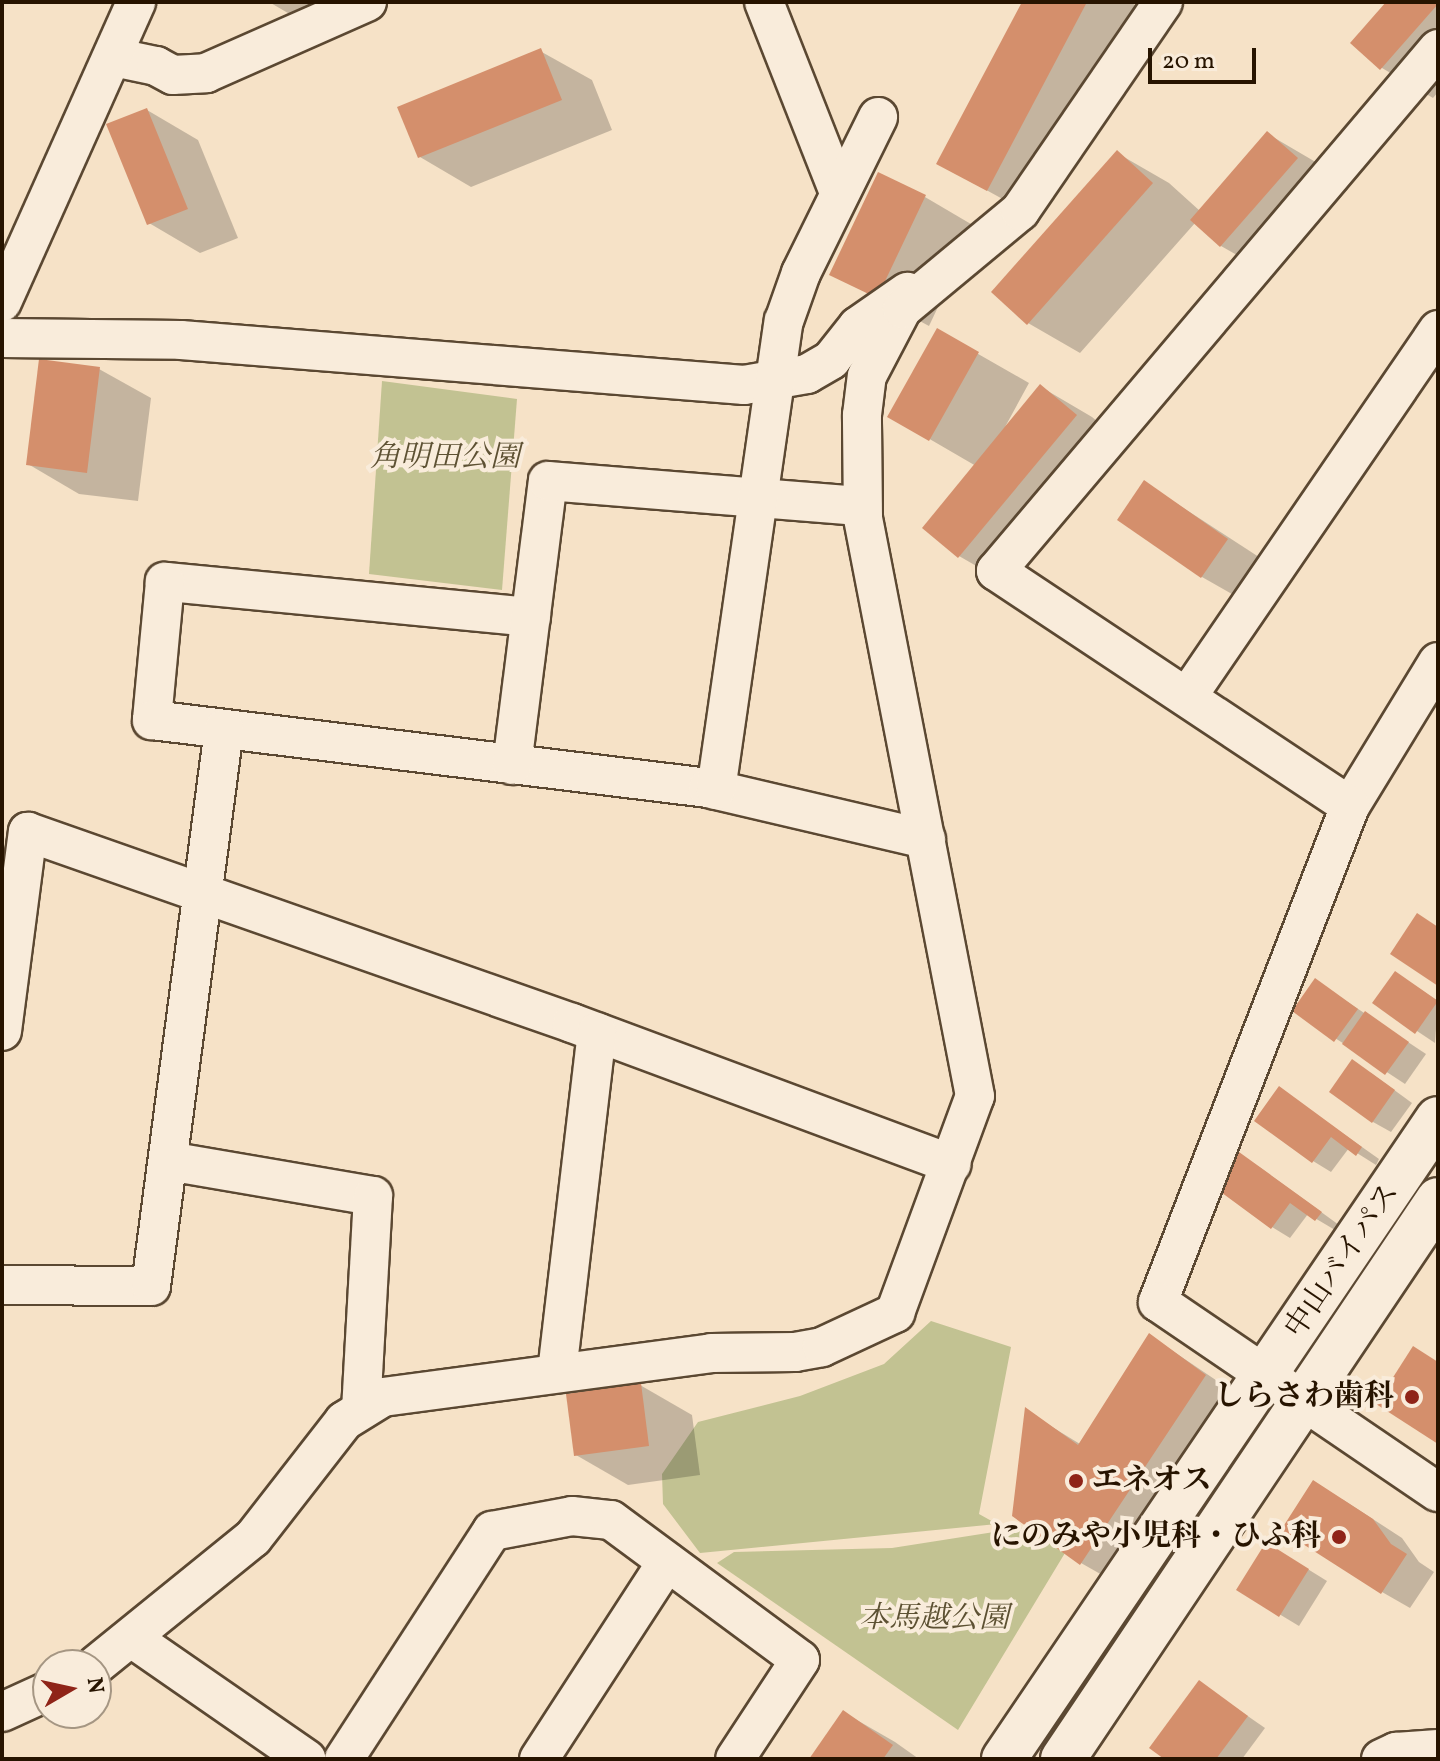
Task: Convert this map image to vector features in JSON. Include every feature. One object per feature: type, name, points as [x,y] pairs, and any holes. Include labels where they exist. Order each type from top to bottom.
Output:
[{"type":"street","points":[[2,302],[136,2]]},
{"type":"street","points":[[113,57],[156,66],[173,75],[206,73],[367,2]]},
{"type":"street","points":[[764,2],[839,192]]},
{"type":"street","points":[[112,1654],[253,1538],[344,1421],[361,1408],[399,1392],[711,1353],[795,1352],[822,1347],[895,1313],[975,1096],[862,506],[867,376],[902,309],[1020,211],[1163,2]]},
{"type":"street","points":[[1350,806],[996,571],[1438,49]]},
{"type":"street","points":[[716,790],[784,321],[839,192],[878,117]]},
{"type":"street","points":[[2,338],[181,340],[744,385],[775,382],[831,360],[858,326],[895,296],[933,284]]},
{"type":"street","points":[[1187,697],[1438,330]]},
{"type":"street","points":[[512,765],[548,481],[862,506]]},
{"type":"street","points":[[531,617],[165,582],[152,720],[716,790],[926,839]]},
{"type":"street","points":[[1438,662],[1350,806],[1158,1302],[1438,1492]]},
{"type":"street","points":[[2,1285],[151,1286],[224,729]]},
{"type":"street","points":[[2,1031],[28,832],[597,1032],[952,1164]]},
{"type":"street","points":[[557,1372],[597,1032]]},
{"type":"street","name":"中山バイパス","points":[[1004,1759],[1155,1530],[1267,1375],[1438,1119]]},
{"type":"street","points":[[168,1161],[373,1196],[361,1408]]},
{"type":"street","name":"中山バイパス","points":[[1063,1759],[1438,1200]]},
{"type":"street","points":[[344,1759],[492,1531],[572,1516],[611,1520],[800,1660],[735,1759]]},
{"type":"street","points":[[539,1759],[667,1562]]},
{"type":"street","points":[[133,1639],[306,1759]]},
{"type":"street","points":[[2,1712],[32,1698]]},
{"type":"street","points":[[1381,1759],[1396,1752],[1438,1749]]},
{"type":"green space","name":"角明田公園","points":[[382,381],[517,399],[502,590],[369,574]]},
{"type":"green space","points":[[931,1321],[1011,1347],[979,1514],[997,1524],[700,1553],[663,1504],[662,1474],[698,1422],[800,1396],[884,1364]]},
{"type":"green space","name":"本馬越公園","points":[[1039,1525],[1068,1548],[958,1730],[717,1563],[734,1552],[892,1548]]},
{"type":"building","points":[[1022,2],[1087,2],[987,191],[936,164]]},
{"type":"building","points":[[1386,2],[1438,4],[1380,70],[1350,43]]},
{"type":"building","points":[[541,48],[562,100],[418,158],[397,107]]},
{"type":"building","points":[[147,108],[188,209],[147,225],[106,124]]},
{"type":"building","points":[[1267,131],[1298,158],[1220,247],[1190,220]]},
{"type":"building","points":[[1117,150],[1153,183],[1027,325],[991,292]]},
{"type":"building","points":[[878,172],[926,195],[877,298],[829,275]]},
{"type":"building","points":[[937,328],[979,352],[929,441],[887,417]]},
{"type":"building","points":[[39,359],[100,367],[87,473],[26,465]]},
{"type":"building","points":[[1040,384],[1077,415],[958,558],[922,528]]},
{"type":"building","points":[[1144,480],[1228,539],[1201,578],[1117,520]]},
{"type":"building","points":[[1417,913],[1438,927],[1438,986],[1390,954]]},
{"type":"building","points":[[1395,971],[1438,1001],[1415,1034],[1372,1003]]},
{"type":"building","points":[[1315,978],[1358,1009],[1334,1042],[1292,1011]]},
{"type":"building","points":[[1365,1011],[1409,1042],[1385,1075],[1342,1044]]},
{"type":"building","points":[[1352,1059],[1395,1090],[1372,1123],[1329,1092]]},
{"type":"building","points":[[1279,1086],[1362,1147],[1356,1156],[1331,1137],[1312,1163],[1254,1121]]},
{"type":"building","points":[[1239,1152],[1322,1212],[1315,1221],[1290,1203],[1271,1229],[1214,1187]]},
{"type":"building","name":"エネオス","points":[[1149,1333],[1206,1375],[1080,1565],[1012,1516],[1025,1407],[1078,1445]]},
{"type":"building","points":[[1413,1346],[1438,1362],[1438,1444],[1376,1404]]},
{"type":"building","points":[[641,1383],[649,1446],[574,1456],[566,1394]]},
{"type":"building","name":"にのみや小児科・ひふ科","points":[[1313,1480],[1373,1519],[1391,1544],[1407,1554],[1381,1594],[1281,1530]]},
{"type":"building","points":[[1266,1542],[1309,1569],[1279,1617],[1236,1590]]},
{"type":"building","points":[[1199,1680],[1248,1716],[1216,1759],[1164,1759],[1149,1748]]},
{"type":"building","points":[[843,1710],[893,1745],[883,1759],[809,1759]]},
{"type":"place","name":"しらさわ歯科","points":[[1412,1397]]},
{"type":"place","name":"エネオス","points":[[1076,1481]]},
{"type":"place","name":"にのみや小児科・ひふ科","points":[[1339,1537]]}]
